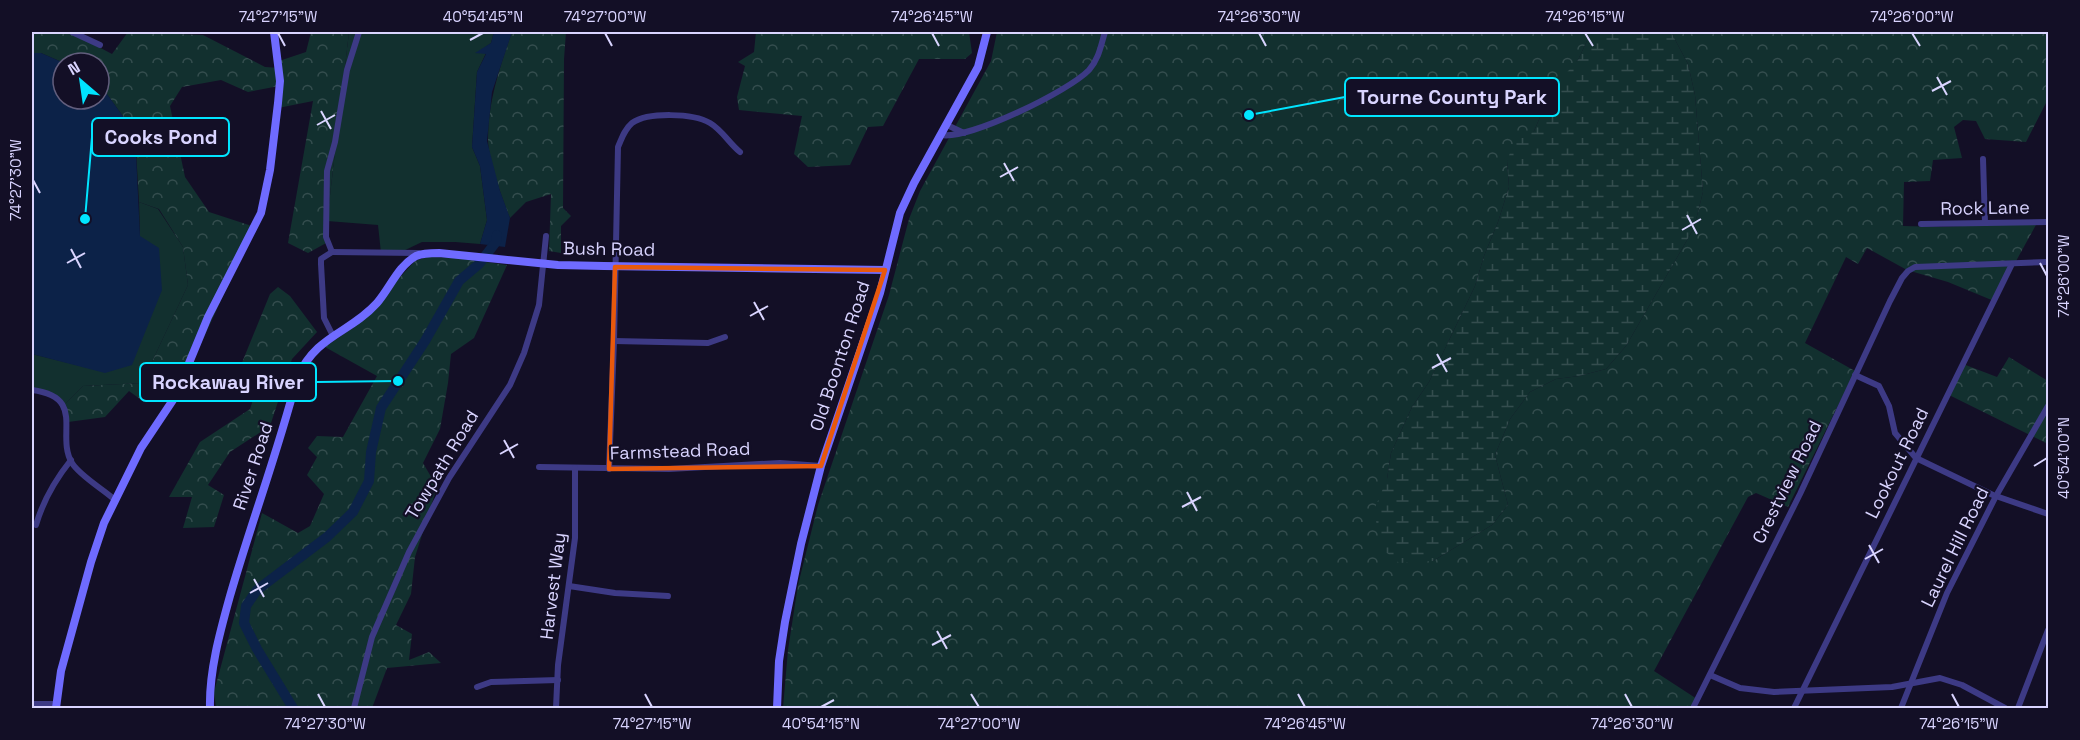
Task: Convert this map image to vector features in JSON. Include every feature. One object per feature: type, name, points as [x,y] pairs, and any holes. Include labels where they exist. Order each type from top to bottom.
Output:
[{"type":"street","points":[[72,32],[100,45]]},
{"type":"street","points":[[32,704],[56,706],[61,671],[98,538],[141,448],[175,397],[208,317],[261,213],[269,179],[280,81],[274,32]]},
{"type":"street","points":[[333,336],[324,318],[321,264],[321,260],[332,252],[326,237],[327,171],[335,142],[347,70],[359,32]]},
{"type":"street","name":"Old Boonton Road","points":[[777,708],[785,622],[801,544],[821,466],[880,293],[895,231],[906,200],[978,67],[987,32]]},
{"type":"street","points":[[941,135],[964,133],[1007,118],[1078,79],[1095,63],[1105,32]]},
{"type":"street","points":[[609,469],[618,147],[625,130],[634,122],[654,116],[698,117],[716,127],[740,152]]},
{"type":"street","points":[[947,125],[964,133]]},
{"type":"street","points":[[1983,159],[1985,223]]},
{"type":"street","name":"Rock Lane","points":[[1921,224],[2049,222]]},
{"type":"street","name":"Towpath Road","points":[[354,708],[372,637],[410,552],[449,478],[515,376],[535,322],[546,236]]},
{"type":"street","name":"Bush Road","points":[[332,252],[428,253],[544,264],[615,267],[885,270]]},
{"type":"street","name":"River Road","points":[[210,708],[212,676],[225,614],[297,378],[306,360],[317,348],[372,308],[406,264],[415,257],[428,253]]},
{"type":"street","points":[[2012,264],[2049,262]]},
{"type":"street","name":"Crestview Road","points":[[1693,708],[1795,503],[1902,278],[1916,267],[2012,264]]},
{"type":"street","name":"Lookout Road","points":[[1794,708],[2012,264]]},
{"type":"street","points":[[614,341],[708,343],[725,337]]},
{"type":"street","points":[[1855,375],[1879,386],[1889,406],[1894,433],[1917,458],[1996,496],[2049,514]]},
{"type":"street","points":[[32,390],[52,395],[58,399],[67,418],[67,442],[71,460],[76,468],[115,500]]},
{"type":"street","name":"Laurel Hill Road","points":[[1901,708],[1947,593],[1996,496],[2049,406]]},
{"type":"street","points":[[36,525],[40,510],[71,460]]},
{"type":"street","name":"Farmstead Road","points":[[539,467],[677,469],[780,463],[821,466]]},
{"type":"street","name":"Harvest Way","points":[[556,708],[558,665],[576,525],[575,468]]},
{"type":"street","points":[[569,586],[615,593],[668,596]]},
{"type":"street","points":[[2018,708],[2049,630]]},
{"type":"street","points":[[1710,675],[1740,688],[1774,692],[1881,688],[1940,678],[1962,685],[2005,708]]},
{"type":"street","points":[[477,687],[491,682],[558,680]]},
{"type":"highlighted area","points":[[615,267],[885,270],[821,466],[609,469]]},
{"type":"green space","points":[[32,32],[70,32],[106,51],[51,51],[51,57],[41,53],[32,53]]},
{"type":"green space","points":[[128,32],[177,32],[178,34],[203,35],[265,67],[280,68],[279,61],[306,52],[311,32],[349,32],[327,221],[328,242],[308,253],[288,243],[313,101],[278,108],[279,86],[248,92],[221,80],[182,87],[170,106],[185,177],[209,212],[255,227],[179,391],[152,383],[140,399],[129,391],[105,417],[68,422],[63,406],[83,386],[142,383],[188,285],[183,247],[159,209],[139,202],[135,133],[111,100],[111,53]]},
{"type":"green space","points":[[349,32],[494,32],[491,43],[477,53],[486,53],[477,72],[472,147],[480,166],[487,220],[480,244],[422,242],[399,253],[381,253],[378,225],[327,221]]},
{"type":"green space","points":[[512,32],[566,32],[563,208],[571,216],[561,226],[561,253],[549,251],[551,194],[526,202],[510,218],[490,157],[488,139],[492,98]]},
{"type":"green space","points":[[756,32],[969,32],[972,53],[965,59],[919,59],[883,126],[868,127],[850,165],[808,167],[794,154],[802,116],[739,110],[737,97],[745,66],[738,62],[754,52]]},
{"type":"green space","points":[[997,32],[1591,32],[1578,60],[1544,108],[1534,131],[1507,161],[1509,187],[1475,286],[1429,382],[1412,407],[1391,453],[1387,479],[1433,561],[1492,525],[1508,505],[1495,455],[1510,419],[1530,392],[1556,379],[1606,369],[1626,346],[1694,228],[1703,192],[1695,95],[1688,64],[1671,32],[2048,32],[2048,99],[2026,142],[1985,139],[1976,121],[1963,120],[1954,127],[1962,158],[1933,160],[1930,181],[1904,182],[1903,226],[1940,227],[2037,223],[1994,301],[1948,282],[1907,270],[1867,248],[1858,264],[1846,257],[1805,343],[1855,371],[1788,507],[1756,493],[1748,497],[1654,671],[1697,699],[1692,708],[783,708],[788,650],[798,585],[818,505],[889,295],[909,219],[920,191],[991,61]]},
{"type":"green space","points":[[1591,32],[1671,32],[1688,64],[1695,95],[1703,192],[1694,228],[1626,346],[1606,369],[1556,379],[1530,392],[1510,419],[1495,455],[1508,505],[1492,525],[1433,561],[1399,563],[1381,548],[1374,510],[1387,479],[1391,453],[1412,407],[1429,382],[1475,286],[1509,187],[1507,161],[1514,142],[1534,131],[1560,80],[1578,60]]},
{"type":"green space","points":[[139,202],[158,209],[183,247],[188,285],[142,383],[83,386],[63,406],[42,390],[32,390],[32,354],[105,372],[140,236]]},
{"type":"green space","points":[[427,257],[457,258],[507,265],[474,338],[451,354],[440,429],[423,463],[437,487],[415,557],[411,594],[396,625],[412,634],[409,660],[429,652],[441,663],[387,668],[372,708],[216,708],[214,692],[262,513],[298,533],[310,526],[324,494],[307,475],[317,457],[308,448],[317,436],[343,437],[377,376],[325,347],[353,328],[415,261]]},
{"type":"green space","points":[[278,287],[290,296],[317,332],[292,359],[270,426],[230,452],[208,485],[224,495],[214,527],[183,528],[192,497],[169,497],[200,442],[250,409],[253,400],[230,392],[270,294]]},
{"type":"green space","points":[[2009,357],[2048,381],[2048,444],[1947,394],[1963,364],[1997,377]]},
{"type":"water","points":[[494,32],[512,32],[492,92],[487,141],[500,191],[510,218],[505,247],[480,244],[487,220],[480,166],[472,147],[477,72],[486,54],[475,53],[491,43]]},
{"type":"water","points":[[32,53],[41,53],[51,57],[51,111],[111,111],[111,100],[135,133],[140,236],[159,248],[162,290],[132,365],[105,373],[32,354]]},
{"type":"waterway","points":[[293,708],[244,623],[246,606],[257,590],[327,537],[353,512],[369,481],[371,452],[381,408],[425,341],[459,281],[479,264],[496,242],[497,235]]},
{"type":"place","name":"Tourne County Park","points":[[1249,115]]},
{"type":"place","name":"Cooks Pond","points":[[85,219]]},
{"type":"place","name":"Rockaway River","points":[[398,381]]}]
